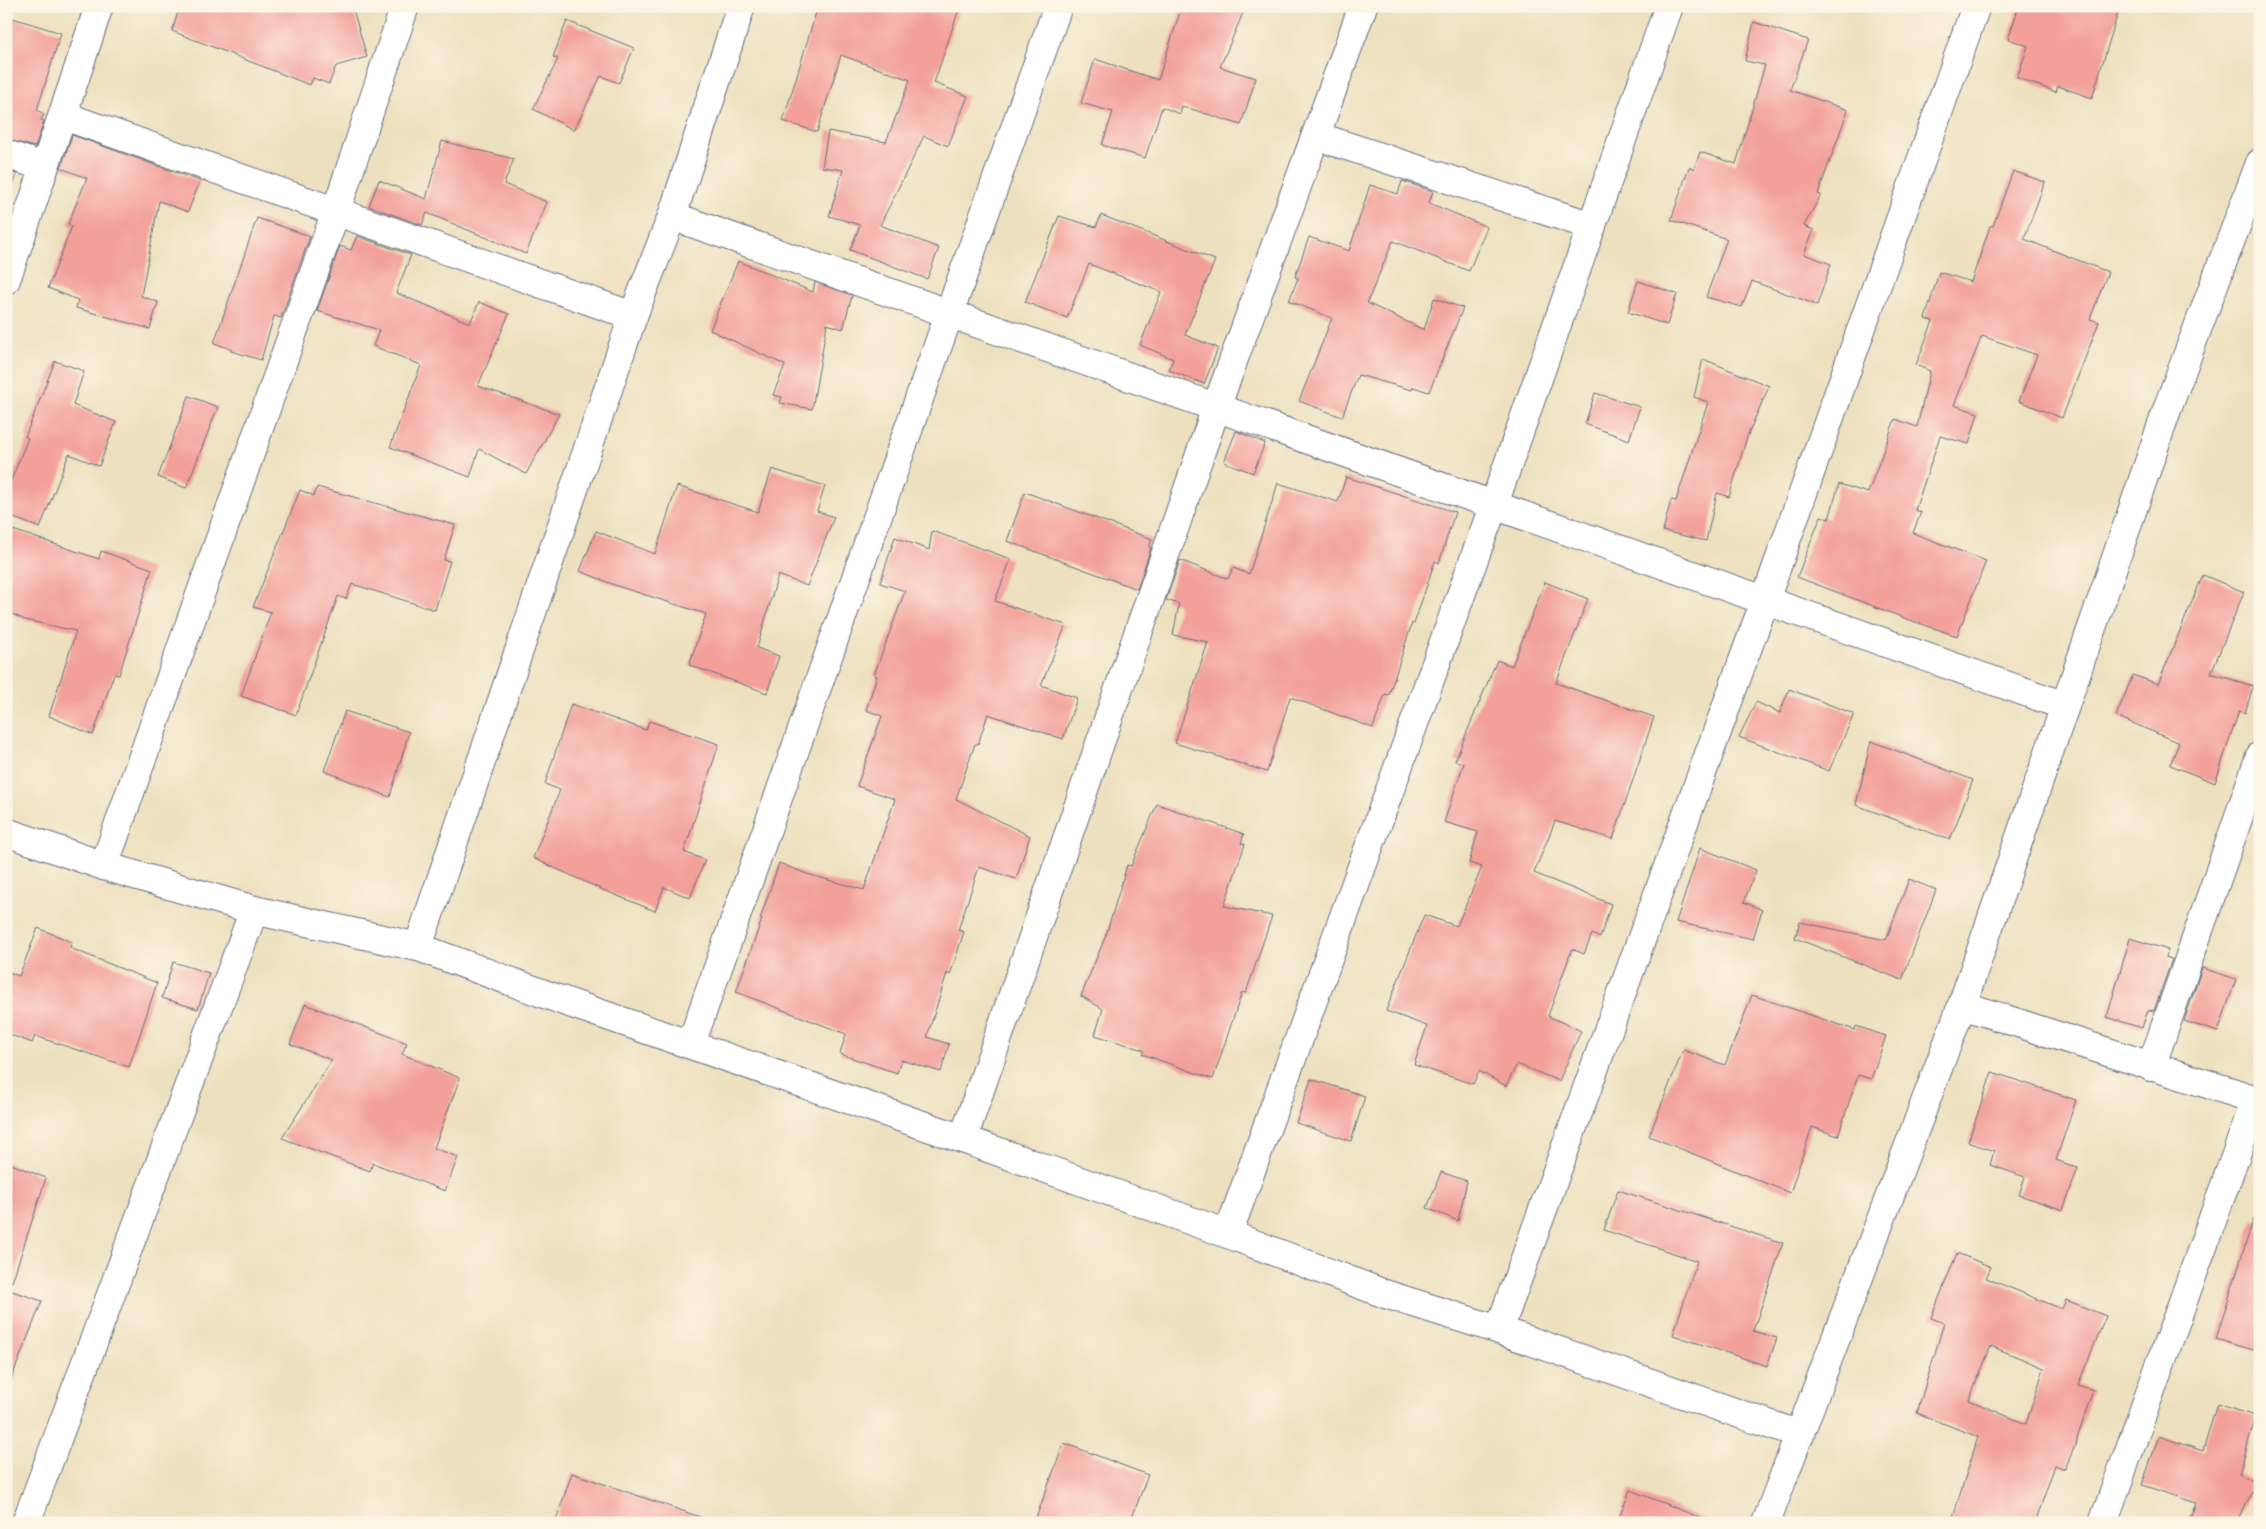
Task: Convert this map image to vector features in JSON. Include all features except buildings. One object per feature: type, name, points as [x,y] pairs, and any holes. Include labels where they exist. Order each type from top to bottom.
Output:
[{"type":"street","points":[[6,280],[44,167],[64,116],[98,6]]},
{"type":"street","points":[[104,866],[336,211],[405,6]]},
{"type":"street","points":[[418,947],[633,316],[672,216],[741,6]]},
{"type":"street","points":[[692,1044],[1058,6]]},
{"type":"street","points":[[963,1139],[1216,408],[1363,6]]},
{"type":"street","points":[[1228,1234],[1493,507],[1669,6]]},
{"type":"street","points":[[1499,1330],[1764,603],[1976,6]]},
{"type":"street","points":[[64,116],[633,316]]},
{"type":"street","points":[[1316,136],[1592,226]]},
{"type":"street","points":[[6,154],[44,167]]},
{"type":"street","points":[[1766,1523],[1962,1005],[2169,404],[2260,163]]},
{"type":"street","points":[[672,216],[949,311],[1764,603],[2065,706]]},
{"type":"street","points":[[2151,1067],[2260,756]]},
{"type":"street","points":[[6,832],[104,866],[254,910],[418,947],[558,999],[963,1139],[1228,1234],[1385,1294],[1499,1330],[1800,1435]]},
{"type":"street","points":[[26,1523],[254,910]]},
{"type":"street","points":[[1962,1005],[2258,1100],[2103,1523]]}]
